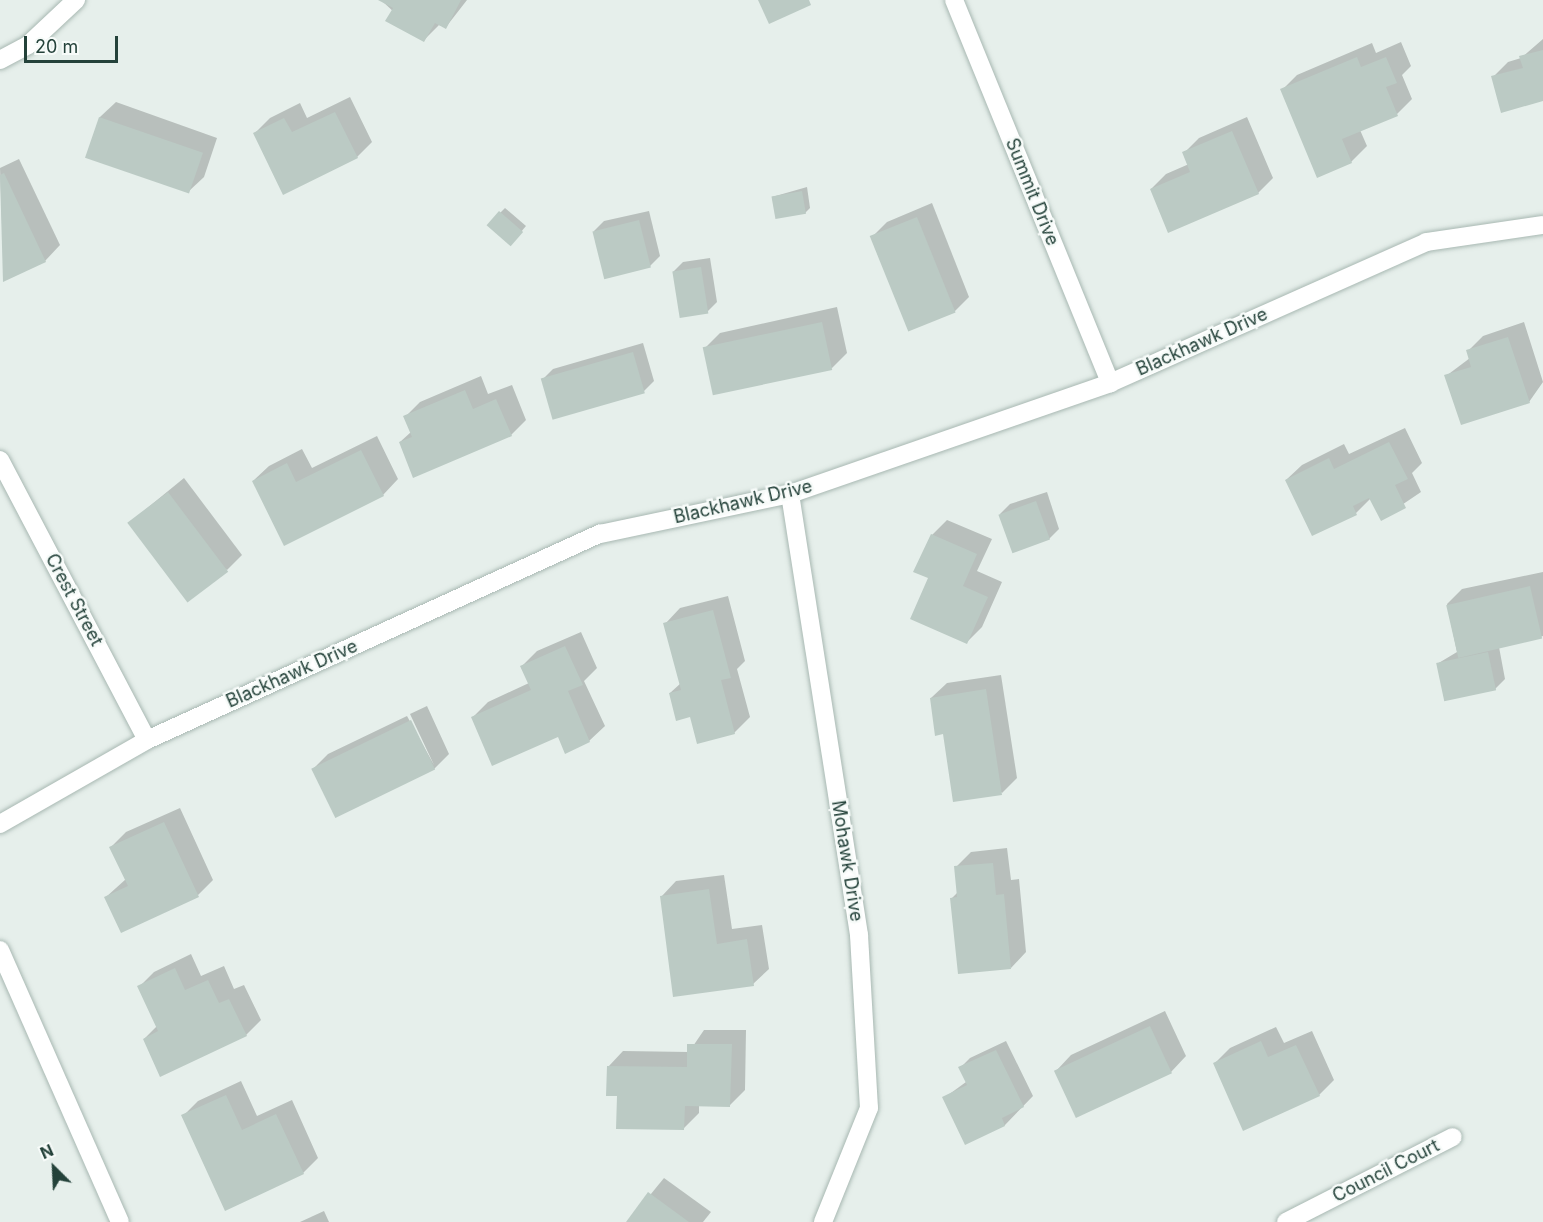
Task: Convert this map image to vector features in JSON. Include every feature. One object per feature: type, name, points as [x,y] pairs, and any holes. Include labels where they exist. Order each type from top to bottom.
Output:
[{"type":"street","points":[[0,60],[28,45],[76,0]]},
{"type":"street","name":"Summit Drive","points":[[954,0],[1110,383]]},
{"type":"street","name":"Blackhawk Drive","points":[[0,824],[147,740],[600,534],[790,494],[1110,383],[1426,242],[1543,225]]},
{"type":"street","name":"Crest Street","points":[[0,460],[147,740]]},
{"type":"street","name":"Mohawk Drive","points":[[790,494],[859,935],[869,1108],[822,1222]]},
{"type":"street","points":[[0,950],[120,1222]]},
{"type":"street","name":"Council Court","points":[[1286,1222],[1453,1137]]},
{"type":"building","points":[[378,0],[461,0],[446,29],[435,23],[424,42],[385,21],[393,8]]},
{"type":"building","points":[[758,0],[809,0],[811,5],[769,24]]},
{"type":"building","points":[[1543,50],[1543,101],[1501,113],[1491,76],[1523,68],[1519,56]]},
{"type":"building","points":[[1357,57],[1361,67],[1386,57],[1397,83],[1386,87],[1398,116],[1342,139],[1352,163],[1317,178],[1280,89]]},
{"type":"building","points":[[335,112],[358,158],[283,195],[253,133],[284,118],[292,132]]},
{"type":"building","points":[[99,117],[203,153],[189,193],[85,158]]},
{"type":"building","points":[[1232,131],[1259,194],[1168,233],[1150,189],[1190,172],[1182,152]]},
{"type":"building","points":[[4,173],[46,262],[3,282],[0,175]]},
{"type":"building","points":[[802,191],[806,214],[775,219],[771,196]]},
{"type":"building","points":[[499,211],[523,232],[511,246],[487,225]]},
{"type":"building","points":[[917,217],[956,312],[908,332],[870,236]]},
{"type":"building","points":[[639,220],[651,268],[604,279],[592,232]]},
{"type":"building","points":[[701,267],[708,313],[680,318],[672,272]]},
{"type":"building","points":[[822,322],[832,370],[713,395],[703,347]]},
{"type":"building","points":[[1508,337],[1530,403],[1461,425],[1444,375],[1471,367],[1466,350]]},
{"type":"building","points":[[633,352],[645,393],[553,420],[541,378]]},
{"type":"building","points":[[465,390],[473,409],[496,399],[512,436],[413,478],[399,442],[412,437],[403,416]]},
{"type":"building","points":[[1389,442],[1408,479],[1395,485],[1406,508],[1381,521],[1369,498],[1353,506],[1357,515],[1312,536],[1285,480],[1329,458],[1334,469]]},
{"type":"building","points":[[361,450],[384,496],[284,546],[252,481],[287,463],[296,482]]},
{"type":"building","points":[[168,492],[228,572],[187,603],[127,523]]},
{"type":"building","points":[[1036,501],[1050,540],[1012,553],[998,515]]},
{"type":"building","points":[[931,534],[977,554],[963,586],[988,597],[967,644],[910,619],[928,578],[913,572]]},
{"type":"building","points":[[1530,586],[1542,639],[1458,658],[1446,605]]},
{"type":"building","points":[[713,610],[731,678],[721,680],[735,734],[697,744],[690,717],[676,721],[669,693],[681,690],[663,623]]},
{"type":"building","points":[[565,646],[583,685],[568,691],[590,742],[565,754],[558,737],[492,766],[471,717],[531,690],[520,666]]},
{"type":"building","points":[[1488,652],[1496,690],[1444,701],[1436,663]]},
{"type":"building","points":[[986,689],[1002,795],[953,802],[943,734],[935,736],[930,698]]},
{"type":"building","points":[[411,720],[435,769],[335,818],[311,769]]},
{"type":"building","points":[[164,822],[199,897],[121,933],[104,897],[128,886],[109,847]]},
{"type":"building","points":[[993,863],[996,895],[1004,894],[1011,969],[958,974],[950,898],[957,897],[954,866]]},
{"type":"building","points":[[709,889],[717,944],[747,939],[754,986],[673,997],[660,896]]},
{"type":"building","points":[[175,968],[185,990],[208,980],[219,1003],[229,999],[247,1036],[160,1077],[143,1039],[158,1031],[137,986]]},
{"type":"building","points":[[1150,1026],[1172,1073],[1076,1118],[1054,1071]]},
{"type":"building","points":[[1261,1041],[1268,1057],[1296,1045],[1320,1096],[1243,1131],[1213,1063]]},
{"type":"building","points":[[687,1044],[732,1044],[730,1107],[685,1106],[684,1130],[616,1129],[617,1096],[606,1096],[607,1066],[687,1067]]},
{"type":"building","points":[[996,1050],[1024,1107],[1002,1118],[1005,1126],[965,1145],[942,1097],[967,1085],[958,1067]]},
{"type":"building","points":[[226,1095],[242,1130],[276,1114],[304,1174],[225,1211],[181,1115]]},
{"type":"building","points":[[648,1192],[689,1222],[626,1222]]}]
